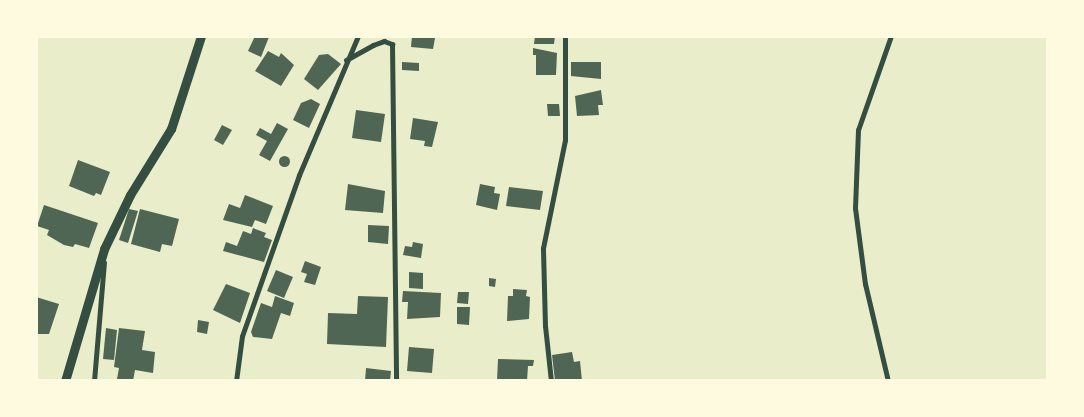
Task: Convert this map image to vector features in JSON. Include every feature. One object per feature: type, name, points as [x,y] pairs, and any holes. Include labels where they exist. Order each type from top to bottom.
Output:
[{"type":"street","points":[[66,381],[104,249],[130,195],[170,129],[201,36]]},
{"type":"street","points":[[236,381],[242,336],[299,175],[346,60],[358,36]]},
{"type":"street","points":[[551,381],[545,326],[543,248],[564,140],[565,36]]},
{"type":"street","points":[[888,381],[865,284],[855,208],[858,130],[891,36]]},
{"type":"street","points":[[346,60],[384,41],[392,44],[396,381]]},
{"type":"street","points":[[94,381],[104,249]]},
{"type":"building","points":[[255,36],[269,37],[261,57],[248,51]]},
{"type":"building","points":[[412,36],[435,38],[433,49],[411,47]]},
{"type":"building","points":[[535,36],[555,36],[554,44],[534,44]]},
{"type":"building","points":[[533,48],[557,53],[556,75],[536,75],[536,55],[533,55]]},
{"type":"building","points":[[268,51],[279,57],[281,53],[294,65],[281,86],[255,71]]},
{"type":"building","points":[[328,54],[341,64],[318,90],[304,79],[319,55]]},
{"type":"building","points":[[402,62],[419,63],[419,71],[402,70]]},
{"type":"building","points":[[571,62],[601,62],[601,79],[571,76]]},
{"type":"building","points":[[601,90],[603,105],[598,105],[599,115],[577,116],[575,96]]},
{"type":"building","points":[[311,99],[320,104],[309,128],[293,120],[301,103]]},
{"type":"building","points":[[547,104],[559,104],[560,116],[548,116]]},
{"type":"building","points":[[356,110],[385,114],[381,142],[352,138]]},
{"type":"building","points":[[413,118],[438,122],[432,147],[424,146],[425,141],[410,139]]},
{"type":"building","points":[[277,123],[288,129],[270,161],[259,155],[267,141],[256,135],[260,128],[271,134]]},
{"type":"building","points":[[222,125],[232,130],[223,145],[214,140]]},
{"type":"building","points":[[284,155],[290,161],[284,167],[278,161]]},
{"type":"building","points":[[78,160],[110,172],[101,195],[96,193],[94,196],[69,186]]},
{"type":"building","points":[[348,184],[385,191],[383,213],[345,210]]},
{"type":"building","points":[[480,184],[495,187],[494,193],[500,194],[497,210],[476,205]]},
{"type":"building","points":[[509,187],[543,191],[540,210],[506,206]]},
{"type":"building","points":[[245,195],[273,206],[266,224],[255,220],[252,227],[223,220],[229,204],[240,208]]},
{"type":"building","points":[[44,205],[98,223],[89,248],[75,244],[73,247],[64,245],[47,235],[49,230],[37,226]]},
{"type":"building","points":[[129,209],[138,211],[128,243],[119,240]]},
{"type":"building","points":[[140,209],[179,219],[172,246],[162,244],[160,252],[131,244]]},
{"type":"building","points":[[368,225],[389,226],[388,244],[368,242]]},
{"type":"building","points":[[253,228],[266,233],[264,237],[272,240],[264,262],[223,251],[226,242],[237,246],[243,231],[251,234]]},
{"type":"building","points":[[413,242],[423,244],[421,258],[403,255],[405,246],[412,247]]},
{"type":"building","points":[[305,261],[321,267],[315,285],[304,282],[307,274],[301,272]]},
{"type":"building","points":[[276,270],[293,277],[284,298],[267,291]]},
{"type":"building","points":[[409,272],[423,273],[423,289],[409,288]]},
{"type":"building","points":[[489,278],[496,279],[495,287],[489,286]]},
{"type":"building","points":[[226,284],[250,293],[240,323],[213,310]]},
{"type":"building","points":[[513,289],[527,290],[526,296],[530,297],[529,319],[507,321],[508,296],[513,296]]},
{"type":"building","points":[[403,291],[441,293],[440,317],[407,319],[408,302],[402,302]]},
{"type":"building","points":[[458,292],[469,292],[468,304],[457,303]]},
{"type":"building","points":[[275,296],[294,303],[290,316],[281,313],[272,339],[253,337],[251,332],[261,303],[272,307]]},
{"type":"building","points":[[358,296],[388,297],[386,347],[327,344],[328,313],[357,314]]},
{"type":"building","points":[[36,297],[59,304],[49,334],[36,334]]},
{"type":"building","points":[[457,307],[470,307],[469,325],[457,324]]},
{"type":"building","points":[[198,320],[209,322],[207,334],[197,332]]},
{"type":"building","points":[[106,328],[117,330],[114,360],[103,359]]},
{"type":"building","points":[[119,328],[145,331],[142,350],[155,352],[153,373],[135,370],[133,381],[117,379],[119,368],[114,367]]},
{"type":"building","points":[[409,347],[434,349],[432,373],[407,371]]},
{"type":"building","points":[[572,352],[574,362],[580,361],[582,381],[555,381],[552,355]]},
{"type":"building","points":[[498,359],[534,360],[533,366],[528,366],[527,381],[497,381]]},
{"type":"building","points":[[366,368],[391,371],[390,381],[365,381]]}]
